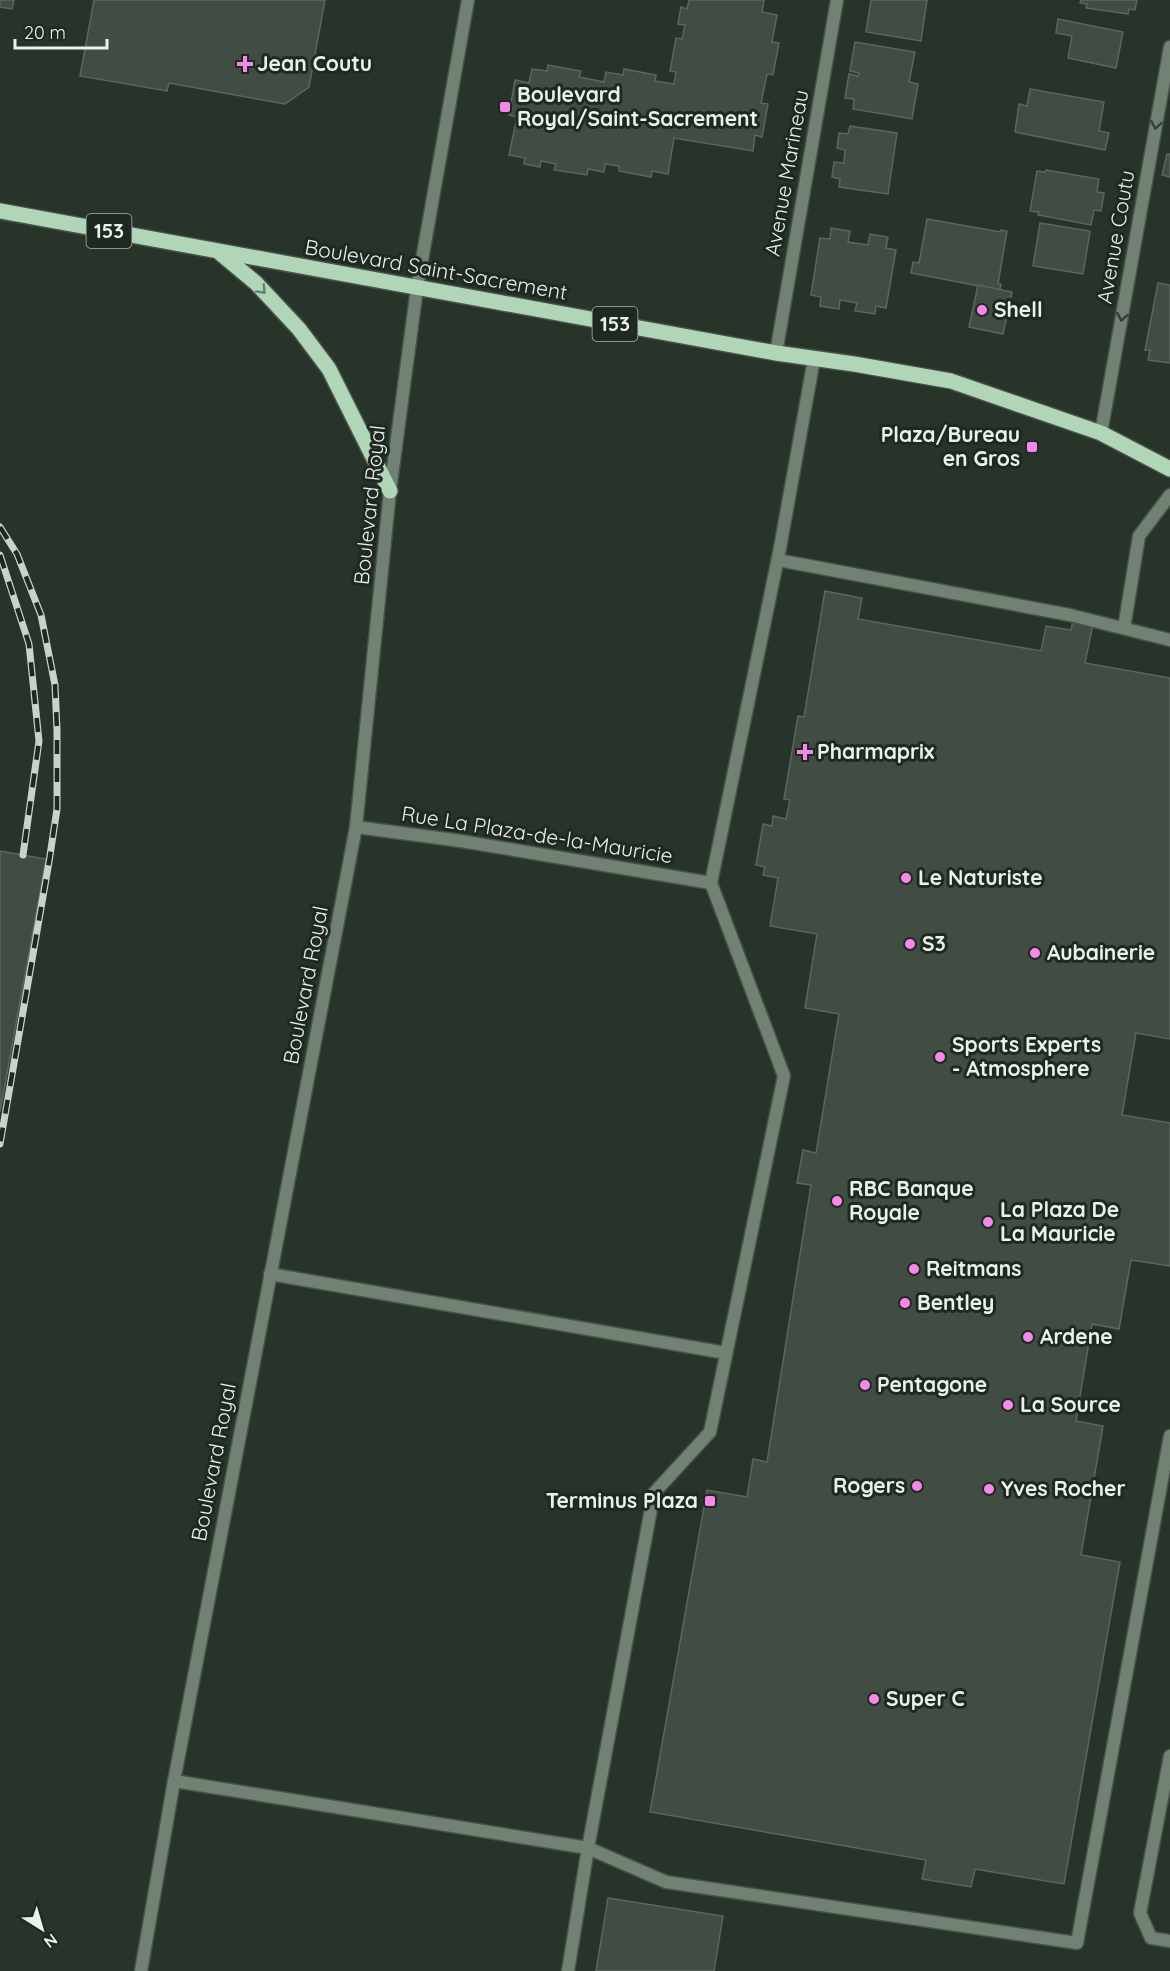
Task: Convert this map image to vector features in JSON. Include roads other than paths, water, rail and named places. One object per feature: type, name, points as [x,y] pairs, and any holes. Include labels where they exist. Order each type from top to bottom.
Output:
[{"type":"main road","name":"Boulevard Saint-Sacrement","points":[[0,211],[776,353],[951,381],[1101,433],[1170,469]]},
{"type":"main road","points":[[218,252],[256,283],[299,329],[329,369],[390,491]]},
{"type":"street","name":"Boulevard Royal","points":[[141,1971],[174,1781],[356,827],[390,491],[417,288],[468,0]]},
{"type":"street","name":"Avenue Marineau","points":[[776,353],[837,0]]},
{"type":"street","name":"Avenue Coutu","points":[[1101,433],[1170,47]]},
{"type":"street","points":[[568,1971],[588,1848],[654,1493],[710,1432],[784,1076],[711,883],[778,560],[814,358]]},
{"type":"street","points":[[1124,628],[1139,536],[1170,495]]},
{"type":"street","points":[[778,560],[1070,615],[1170,640]]},
{"type":"street","name":"Rue La Plaza-de-la-Mauricie","points":[[356,827],[461,841],[711,883]]},
{"type":"street","points":[[270,1274],[726,1353]]},
{"type":"street","points":[[174,1781],[588,1848],[666,1882],[1077,1943],[1170,1436]]},
{"type":"street","points":[[1170,1756],[1140,1913],[1151,1938],[1170,1941]]},
{"type":"railway","points":[[0,527],[17,554],[41,615],[55,685],[57,730],[57,809],[0,1144]]},
{"type":"railway","points":[[0,555],[29,644],[39,741],[23,855]]},
{"type":"place","name":"Jean Coutu","points":[[245,64]]},
{"type":"place","name":"Boulevard Royal/Saint-Sacrement","points":[[505,107]]},
{"type":"place","name":"Shell","points":[[982,310]]},
{"type":"place","name":"Plaza/Bureau en Gros","points":[[1032,447]]},
{"type":"place","name":"Pharmaprix","points":[[805,752]]},
{"type":"place","name":"Le Naturiste","points":[[906,878]]},
{"type":"place","name":"S3","points":[[910,944]]},
{"type":"place","name":"Aubainerie","points":[[1035,953]]},
{"type":"place","name":"Sports Experts - Atmosphere","points":[[940,1057]]},
{"type":"place","name":"RBC Banque Royale","points":[[837,1201]]},
{"type":"place","name":"La Plaza De La Mauricie","points":[[988,1222]]},
{"type":"place","name":"Reitmans","points":[[914,1269]]},
{"type":"place","name":"Bentley","points":[[905,1303]]},
{"type":"place","name":"Ardene","points":[[1028,1337]]},
{"type":"place","name":"Pentagone","points":[[865,1385]]},
{"type":"place","name":"La Source","points":[[1008,1405]]},
{"type":"place","name":"Rogers","points":[[917,1486]]},
{"type":"place","name":"Yves Rocher","points":[[989,1489]]},
{"type":"place","name":"Terminus Plaza","points":[[710,1501]]},
{"type":"place","name":"Super C","points":[[874,1699]]}]
